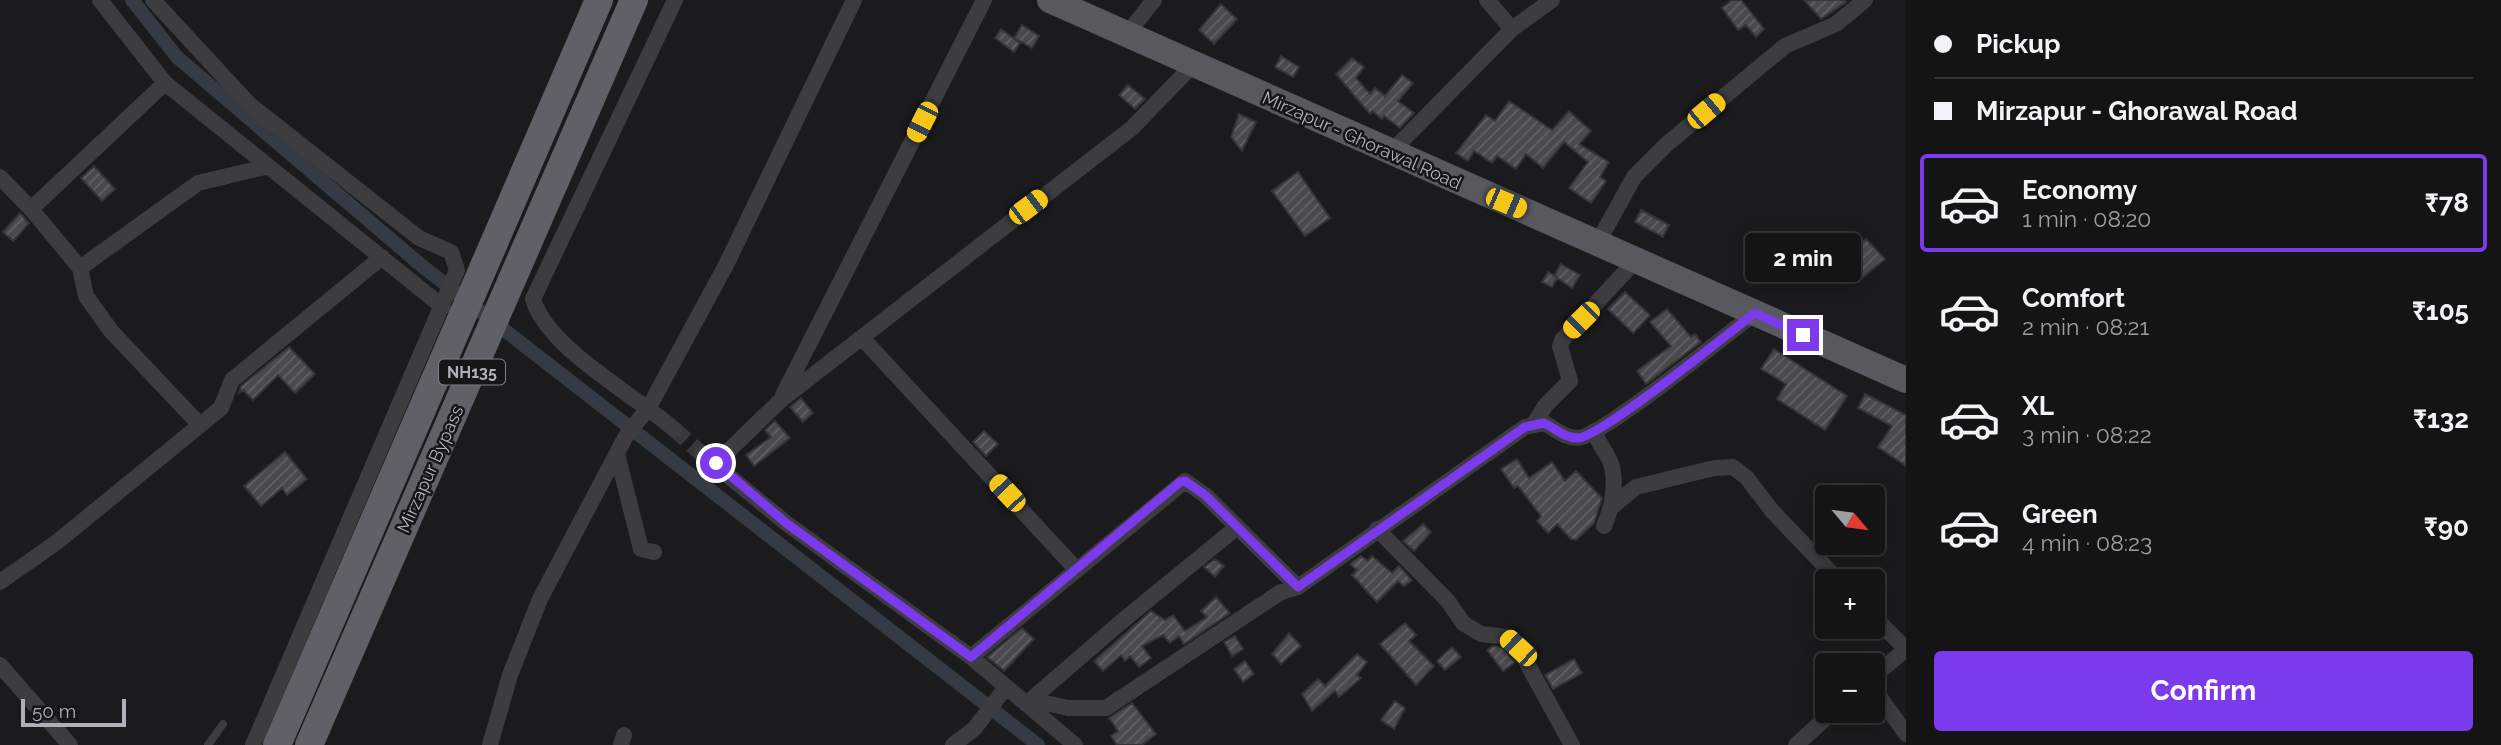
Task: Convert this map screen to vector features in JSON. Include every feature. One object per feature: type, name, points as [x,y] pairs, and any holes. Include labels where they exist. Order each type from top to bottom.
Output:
[{"type":"highway","name":"Mirzapur Bypass","points":[[277,745],[599,0]]},
{"type":"highway","name":"Mirzapur Bypass","points":[[309,745],[634,0]]},
{"type":"main road","name":"Mirzapur - Ghorawal Road","points":[[1050,0],[1906,380]]},
{"type":"street","points":[[100,0],[165,83],[265,167],[382,257],[446,300]]},
{"type":"street","points":[[153,0],[249,104],[419,238],[447,249],[457,270],[253,745]]},
{"type":"street","points":[[674,429],[643,413],[566,348],[533,299],[676,0]]},
{"type":"street","points":[[489,745],[527,627],[626,436],[643,413],[726,265],[854,0]]},
{"type":"street","points":[[781,400],[984,0]]},
{"type":"street","points":[[1127,34],[1154,0]]},
{"type":"street","points":[[1488,0],[1512,29]]},
{"type":"street","points":[[1390,153],[1512,29],[1552,0]]},
{"type":"street","points":[[1598,242],[1634,177],[1667,144],[1785,46],[1836,24],[1865,0]]},
{"type":"street","points":[[1075,745],[1028,702],[971,657],[786,523],[709,459],[1007,223],[1132,128],[1193,65]]},
{"type":"street","points":[[31,209],[165,83]]},
{"type":"street","points":[[80,268],[198,183],[265,167]]},
{"type":"street","points":[[0,177],[31,209],[80,268],[86,296],[96,312],[200,424]]},
{"type":"street","points":[[0,582],[57,542],[225,404],[226,388],[232,380],[382,257]]},
{"type":"street","points":[[1028,702],[1068,708],[1107,708],[1281,592],[1298,587],[1377,529],[1535,422],[1545,406],[1570,381],[1560,346],[1562,340],[1637,259]]},
{"type":"street","points":[[1535,422],[1548,425],[1565,436],[1586,436],[1671,378],[1755,313]]},
{"type":"street","points":[[863,339],[1076,569]]},
{"type":"street","points":[[1594,431],[1598,445],[1610,461],[1613,506],[1604,527]]},
{"type":"street","points":[[617,454],[641,549],[654,552]]},
{"type":"street","points":[[1613,506],[1636,487],[1714,468],[1733,467],[1747,478],[1773,512],[1828,569]]},
{"type":"street","points":[[971,657],[1185,481],[1205,495],[1298,587]]},
{"type":"street","points":[[1028,702],[1121,621],[1236,528]]},
{"type":"street","points":[[1377,529],[1448,601],[1463,623],[1481,634],[1507,638],[1518,648],[1572,745]]},
{"type":"street","points":[[1885,628],[1906,649],[1885,667]]},
{"type":"street","points":[[0,665],[70,745]]},
{"type":"street","points":[[956,744],[975,728],[1006,687]]},
{"type":"street","points":[[1885,704],[1906,734]]},
{"type":"street","points":[[1796,745],[1821,723]]},
{"type":"lane","points":[[208,745],[223,724]]},
{"type":"building","points":[[1732,0],[1741,0],[1764,29],[1756,37],[1746,25],[1738,30],[1722,8]]},
{"type":"building","points":[[1804,0],[1844,0],[1846,2],[1821,19]]},
{"type":"building","points":[[1221,4],[1237,19],[1214,44],[1199,30]]},
{"type":"building","points":[[1022,25],[1039,36],[1032,48],[1014,38]]},
{"type":"building","points":[[1001,29],[1020,43],[1014,52],[995,38]]},
{"type":"building","points":[[1281,56],[1299,67],[1293,77],[1275,67]]},
{"type":"building","points":[[1352,58],[1364,67],[1356,78],[1370,94],[1375,88],[1385,96],[1402,75],[1413,83],[1398,101],[1414,113],[1400,128],[1384,116],[1382,119],[1372,111],[1370,114],[1336,74]]},
{"type":"building","points":[[1128,85],[1145,99],[1135,109],[1119,95]]},
{"type":"building","points":[[1509,101],[1552,130],[1569,111],[1591,131],[1579,144],[1609,162],[1600,177],[1606,181],[1591,203],[1569,188],[1588,162],[1564,142],[1543,168],[1526,154],[1516,169],[1497,156],[1492,163],[1474,151],[1468,161],[1456,153],[1486,115],[1495,121]]},
{"type":"building","points":[[1239,114],[1256,122],[1242,151],[1231,137]]},
{"type":"building","points":[[94,166],[115,189],[102,201],[81,178]]},
{"type":"building","points":[[1298,172],[1330,218],[1305,236],[1272,191]]},
{"type":"building","points":[[1641,210],[1669,225],[1663,237],[1635,222]]},
{"type":"building","points":[[20,213],[29,223],[13,241],[3,232]]},
{"type":"building","points":[[1866,239],[1885,259],[1857,282],[1840,263]]},
{"type":"building","points":[[1766,243],[1793,260],[1786,272],[1759,254]]},
{"type":"building","points":[[1561,264],[1580,275],[1572,288],[1557,278],[1552,287],[1542,282],[1548,272],[1554,275]]},
{"type":"building","points":[[1625,292],[1650,315],[1633,333],[1608,309]]},
{"type":"building","points":[[1667,309],[1691,337],[1695,334],[1701,342],[1646,384],[1637,371],[1671,346],[1650,322]]},
{"type":"building","points":[[289,347],[315,374],[295,393],[278,375],[253,400],[243,390],[239,393],[241,386]]},
{"type":"building","points":[[1774,349],[1847,396],[1825,430],[1777,399],[1786,384],[1761,369]]},
{"type":"building","points":[[1865,394],[1906,415],[1906,466],[1878,447],[1892,426],[1858,408]]},
{"type":"building","points":[[801,398],[813,413],[803,422],[790,407]]},
{"type":"building","points":[[775,421],[790,438],[754,466],[746,455],[771,437],[765,430]]},
{"type":"building","points":[[984,431],[998,444],[986,456],[973,442]]},
{"type":"building","points":[[285,452],[307,479],[287,495],[282,488],[261,506],[244,486]]},
{"type":"building","points":[[1517,459],[1529,478],[1552,462],[1565,481],[1576,471],[1602,498],[1594,523],[1576,540],[1571,539],[1557,524],[1548,533],[1537,521],[1541,516],[1518,486],[1514,488],[1501,469]]},
{"type":"building","points":[[1423,524],[1431,532],[1414,551],[1403,541]]},
{"type":"building","points":[[1361,556],[1368,561],[1372,556],[1392,573],[1399,566],[1412,580],[1404,586],[1398,581],[1377,602],[1352,575],[1357,570],[1350,564]]},
{"type":"building","points":[[1215,559],[1224,566],[1215,577],[1204,567]]},
{"type":"building","points":[[1216,597],[1230,613],[1184,644],[1179,636],[1170,643],[1163,635],[1142,646],[1151,658],[1139,667],[1130,656],[1125,661],[1121,655],[1103,671],[1094,661],[1151,611],[1165,620],[1173,615],[1185,631],[1207,617],[1201,611]]},
{"type":"building","points":[[1405,623],[1416,635],[1409,641],[1434,666],[1416,685],[1380,644]]},
{"type":"building","points":[[1022,628],[1034,639],[1004,671],[987,657]]},
{"type":"building","points":[[1289,633],[1301,646],[1281,664],[1272,654]]},
{"type":"building","points":[[1235,636],[1243,649],[1232,656],[1224,642]]},
{"type":"building","points":[[1493,646],[1502,647],[1515,662],[1503,671],[1487,650]]},
{"type":"building","points":[[1452,647],[1461,657],[1445,670],[1437,661]]},
{"type":"building","points":[[1357,654],[1367,662],[1357,675],[1361,678],[1339,697],[1335,691],[1312,711],[1302,694],[1318,679],[1325,686]]},
{"type":"building","points":[[1574,659],[1582,673],[1553,689],[1545,675]]},
{"type":"building","points":[[1245,661],[1254,674],[1243,682],[1234,669]]},
{"type":"building","points":[[1395,701],[1405,708],[1394,729],[1381,720]]},
{"type":"building","points":[[1132,703],[1156,734],[1142,745],[1117,745],[1111,736],[1118,731],[1109,718]]},
{"type":"waterway","points":[[132,0],[177,57],[422,266],[1038,745]]},
{"type":"tunnel","points":[[674,429],[702,454]]},
{"type":"route","points":[[716,463],[786,523],[971,657],[1180,482],[1191,484],[1205,495],[1298,587],[1377,529],[1400,516],[1535,422],[1544,423],[1565,436],[1586,436],[1671,378],[1755,313],[1803,335]]}]
